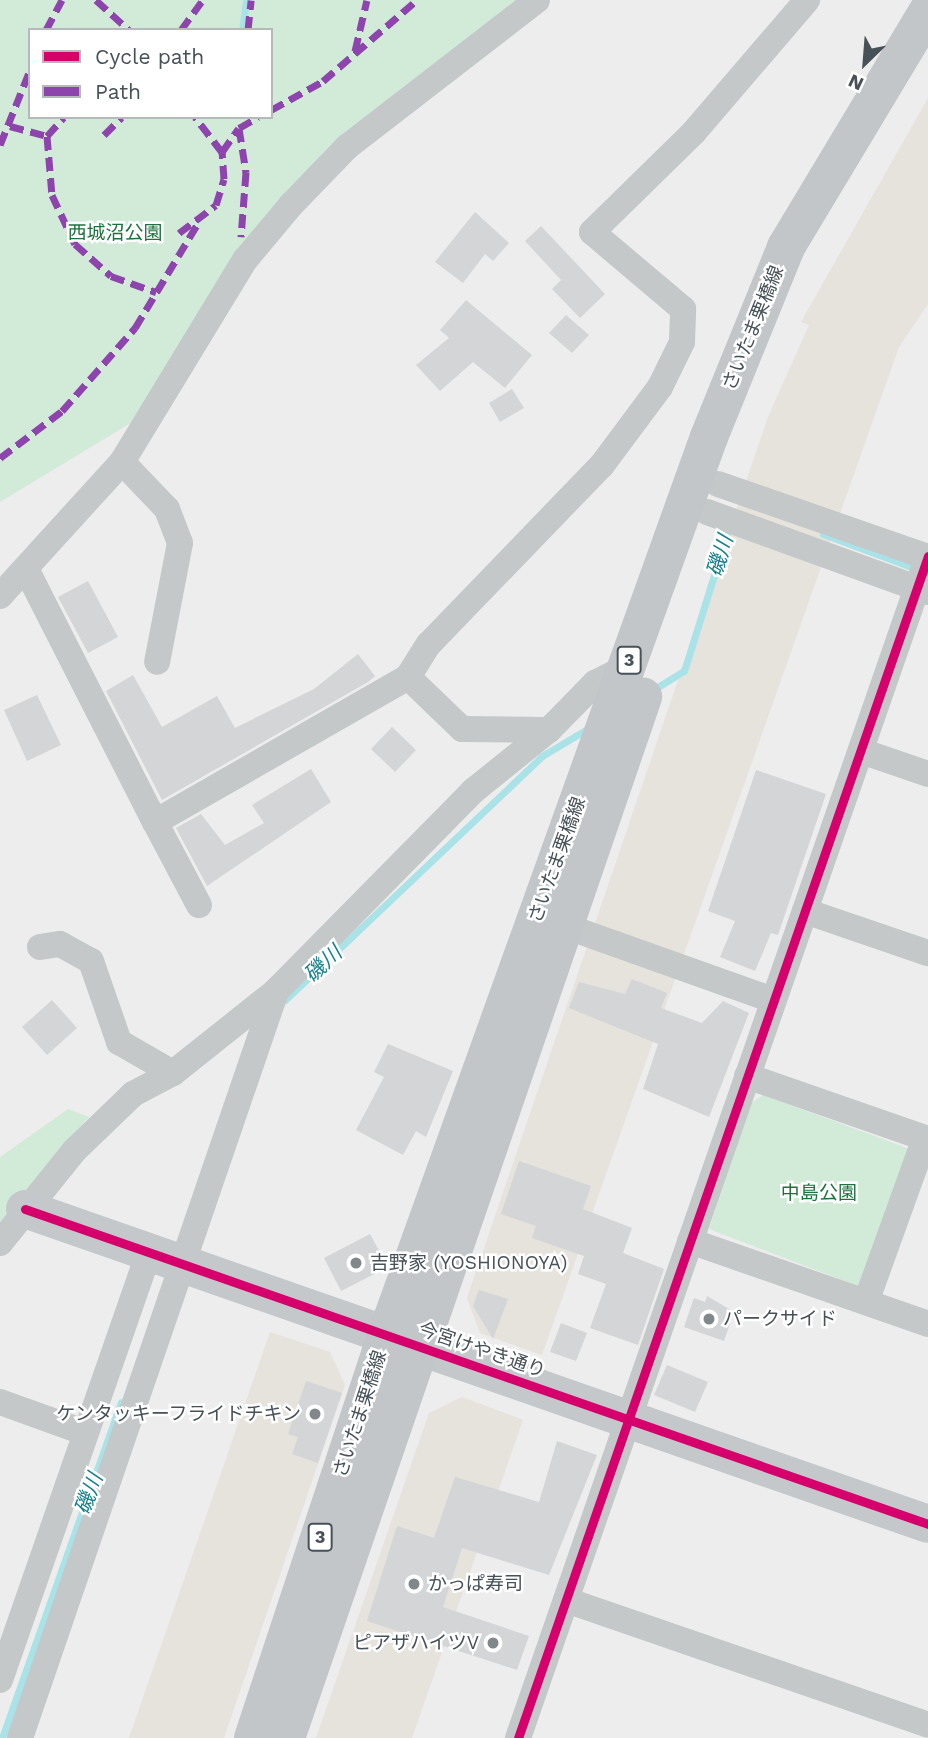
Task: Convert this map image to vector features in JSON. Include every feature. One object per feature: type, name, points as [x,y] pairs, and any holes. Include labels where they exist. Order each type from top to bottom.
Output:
[{"type":"main road","name":"さいたま栗橋線","points":[[253,1738],[386,1335],[627,667],[786,247],[928,11]]},
{"type":"main road","name":"さいたま栗橋線","points":[[286,1738],[713,498],[809,258],[859,164],[928,60]]},
{"type":"street","points":[[0,596],[122,462],[246,260],[291,205],[347,147],[537,0]]},
{"type":"street","points":[[155,822],[408,677],[421,653],[602,465],[660,387],[682,342],[683,309],[593,232],[694,132],[807,0]]},
{"type":"street","points":[[122,462],[167,509],[180,543],[157,662]]},
{"type":"street","points":[[518,1738],[773,1000],[861,751],[922,590],[928,557],[713,498]]},
{"type":"street","points":[[713,498],[922,590]]},
{"type":"street","points":[[26,569],[199,905]]},
{"type":"street","points":[[0,1243],[25,1209],[133,1094],[173,1073],[276,991],[473,791],[549,730],[595,683],[627,667]]},
{"type":"street","points":[[408,677],[462,729],[549,730]]},
{"type":"street","points":[[861,751],[928,774]]},
{"type":"street","points":[[805,911],[928,954]]},
{"type":"street","points":[[565,926],[773,1000]]},
{"type":"street","points":[[40,947],[60,944],[86,956],[119,1042],[173,1073]]},
{"type":"street","points":[[0,1680],[86,1433],[166,1258],[276,991]]},
{"type":"street","points":[[747,1076],[926,1138],[866,1303]]},
{"type":"street","name":"今宮けやき通り","points":[[25,1209],[928,1524]]},
{"type":"street","points":[[690,1241],[928,1324]]},
{"type":"street","points":[[20,1738],[166,1258]]},
{"type":"street","points":[[0,1402],[86,1433]]},
{"type":"street","points":[[566,1600],[928,1725]]},
{"type":"shaded area","points":[[928,98],[928,304],[899,347],[542,1355],[480,1333],[467,1298],[768,417],[809,325],[801,322]]},
{"type":"shaded area","points":[[270,1332],[330,1352],[345,1385],[224,1738],[129,1738]]},
{"type":"shaded area","points":[[462,1397],[523,1420],[412,1738],[316,1738],[429,1413]]},
{"type":"green space","name":"西城沼公園","points":[[0,0],[517,0],[334,146],[144,415],[0,502]]},
{"type":"green space","name":"中島公園","points":[[763,1095],[910,1149],[860,1287],[709,1229],[751,1103]]},
{"type":"green space","points":[[68,1109],[89,1117],[0,1222],[0,1157]]},
{"type":"building","points":[[475,212],[509,243],[493,261],[485,254],[463,283],[435,262]]},
{"type":"building","points":[[541,226],[605,294],[580,318],[552,289],[561,280],[525,241]]},
{"type":"building","points":[[466,300],[532,355],[505,388],[473,362],[440,391],[416,365],[449,338],[440,330]]},
{"type":"building","points":[[566,315],[589,335],[572,353],[549,333]]},
{"type":"building","points":[[512,389],[524,408],[500,422],[489,403]]},
{"type":"building","points":[[88,581],[118,637],[88,653],[58,597]]},
{"type":"building","points":[[358,654],[375,676],[368,682],[162,800],[106,691],[133,675],[162,727],[217,696],[235,728],[314,689]]},
{"type":"building","points":[[37,695],[61,745],[27,761],[4,710]]},
{"type":"building","points":[[392,727],[416,750],[395,772],[371,749]]},
{"type":"building","points":[[311,769],[331,802],[207,886],[176,828],[201,814],[225,845],[264,823],[252,805]]},
{"type":"building","points":[[756,770],[826,794],[778,935],[771,933],[755,971],[720,957],[735,921],[708,911]]},
{"type":"building","points":[[632,979],[667,993],[661,1008],[702,1023],[723,1001],[749,1013],[709,1117],[643,1089],[658,1044],[569,1008],[579,982],[625,994]]},
{"type":"building","points":[[52,1000],[77,1028],[47,1055],[22,1027]]},
{"type":"building","points":[[388,1044],[453,1071],[426,1137],[416,1131],[403,1155],[356,1130],[384,1077],[374,1072]]},
{"type":"building","points":[[519,1161],[591,1186],[583,1209],[632,1228],[623,1253],[664,1269],[638,1345],[590,1328],[606,1284],[578,1274],[584,1256],[532,1238],[536,1226],[501,1214]]},
{"type":"building","name":"吉野家 (YOSHIONOYA)","points":[[370,1234],[388,1267],[341,1291],[324,1258]]},
{"type":"building","points":[[479,1290],[508,1299],[493,1339],[473,1306]]},
{"type":"building","name":"パークサイド","points":[[707,1296],[734,1312],[724,1341],[684,1327],[694,1298],[705,1302]]},
{"type":"building","points":[[561,1323],[587,1333],[576,1361],[550,1352]]},
{"type":"building","points":[[667,1365],[708,1382],[695,1412],[654,1395]]},
{"type":"building","name":"ケンタッキーフライドチキン","points":[[306,1381],[342,1393],[318,1463],[292,1454],[298,1437],[288,1434]]},
{"type":"building","points":[[557,1441],[597,1455],[549,1575],[462,1548],[443,1607],[529,1636],[517,1670],[367,1621],[397,1526],[434,1538],[455,1477],[539,1502]]},
{"type":"waterway","points":[[242,28],[246,0]]},
{"type":"waterway","name":"磯川","points":[[653,690],[684,671],[729,527]]},
{"type":"waterway","name":"磯川","points":[[823,534],[917,569]]},
{"type":"waterway","name":"磯川","points":[[285,1000],[542,756],[589,728]]},
{"type":"waterway","name":"磯川","points":[[2,1738],[121,1402]]},
{"type":"marked path","points":[[47,28],[62,0]]},
{"type":"marked path","points":[[96,0],[127,28]]},
{"type":"marked path","points":[[182,28],[203,0]]},
{"type":"marked path","points":[[248,28],[251,0]]},
{"type":"marked path","points":[[355,51],[367,0]]},
{"type":"marked path","points":[[273,109],[323,81],[417,0]]},
{"type":"marked path","points":[[0,145],[28,75]]},
{"type":"marked path","points":[[47,136],[62,119]]},
{"type":"marked path","points":[[104,135],[120,119]]},
{"type":"marked path","points":[[179,233],[216,205],[224,179],[222,152],[197,119]]},
{"type":"marked path","points":[[222,152],[239,128],[255,119]]},
{"type":"marked path","points":[[10,126],[47,136],[52,195],[75,244],[111,276],[156,292]]},
{"type":"marked path","points":[[239,128],[246,172],[241,237]]},
{"type":"marked path","points":[[0,458],[62,411],[135,328],[197,225]]},
{"type":"cycle path","points":[[518,1738],[928,556]]},
{"type":"cycle path","points":[[25,1209],[928,1524]]},
{"type":"place","name":"吉野家 (YOSHIONOYA)","points":[[356,1263]]},
{"type":"place","name":"パークサイド","points":[[709,1319]]},
{"type":"place","name":"ケンタッキーフライドチキン","points":[[315,1414]]},
{"type":"place","name":"かっぱ寿司","points":[[414,1584]]},
{"type":"place","name":"ピアザハイツV","points":[[493,1643]]}]
